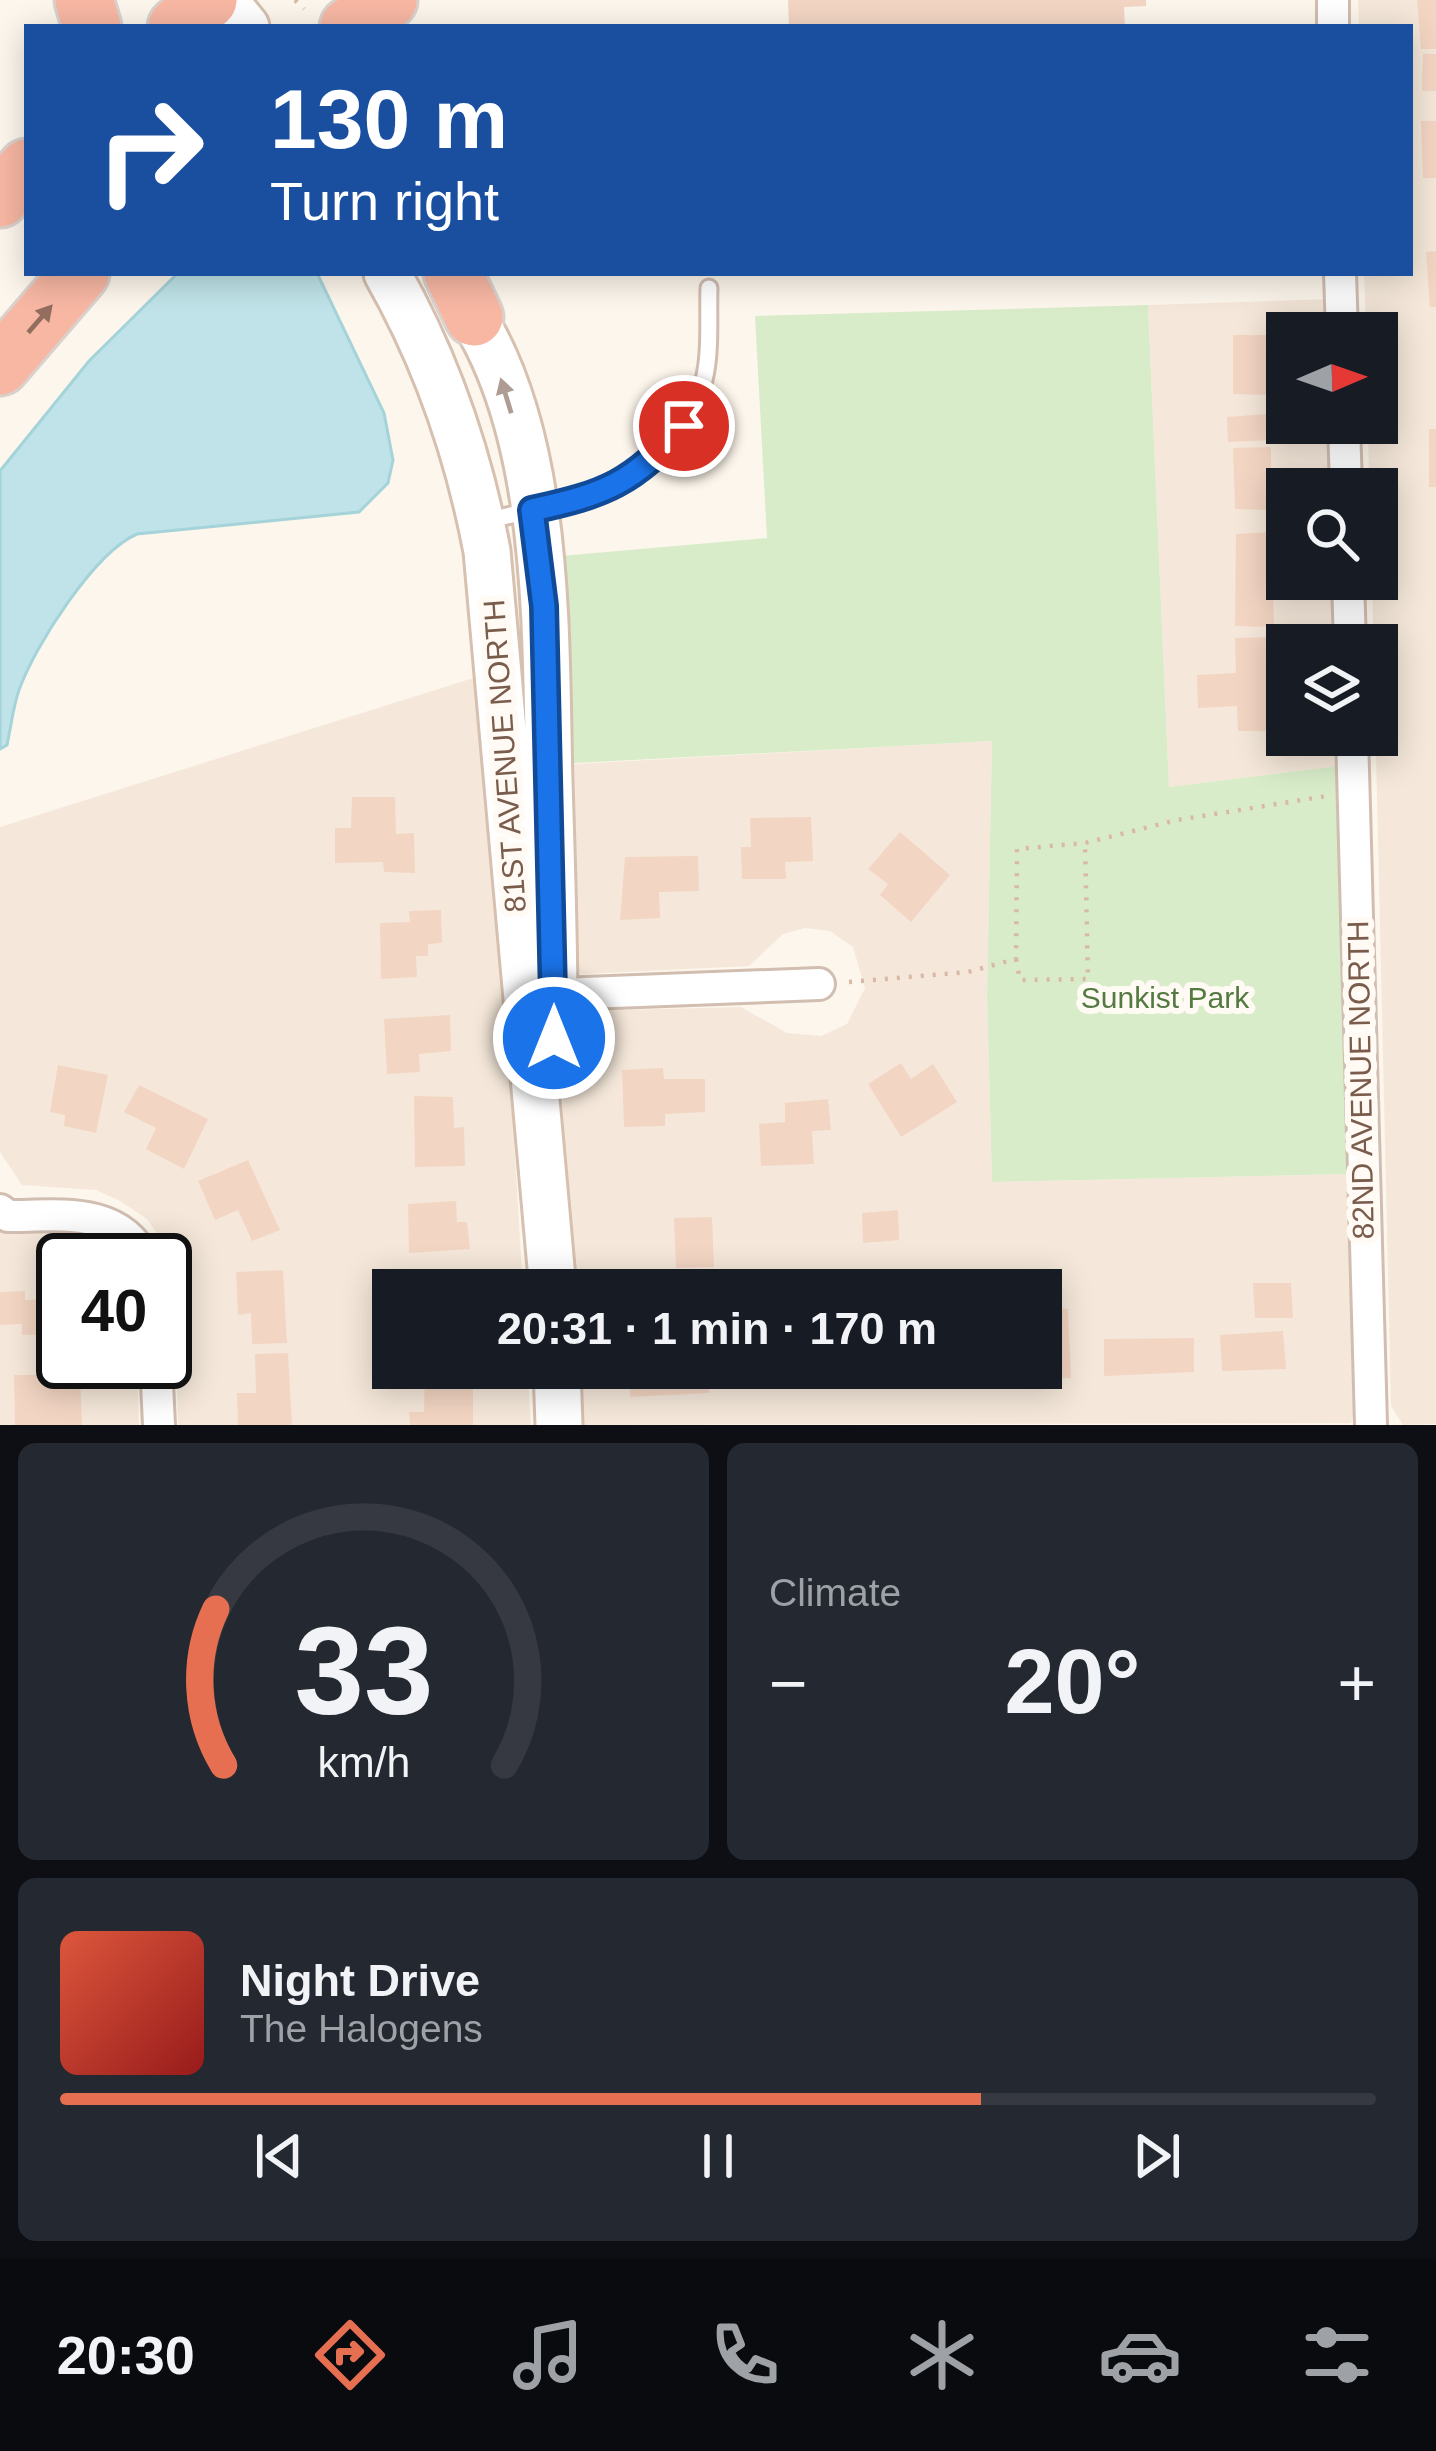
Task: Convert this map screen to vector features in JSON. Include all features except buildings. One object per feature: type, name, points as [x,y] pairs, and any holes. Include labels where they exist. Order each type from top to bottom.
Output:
[{"type":"highway","points":[[327,18],[388,0]]},
{"type":"highway","points":[[390,24],[410,0]]},
{"type":"highway","points":[[0,198],[24,172]]},
{"type":"highway","points":[[0,366],[77,276]]},
{"type":"street","points":[[188,13],[234,24]]},
{"type":"street","name":"81ST AVENUE NORTH","points":[[389,276],[425,341],[465,450],[482,522],[539,994]]},
{"type":"street","points":[[1340,276],[1341,312]]},
{"type":"street","name":"81ST AVENUE NORTH","points":[[456,288],[508,404],[532,510],[544,606],[539,994],[552,1269]]},
{"type":"street","name":"82ND AVENUE NORTH","points":[[1353,756],[1370,1425]]},
{"type":"street","points":[[539,994],[819,984]]},
{"type":"street","points":[[0,1210],[8,1216],[102,1219],[127,1233]]},
{"type":"street","points":[[157,1389],[159,1425]]},
{"type":"street","points":[[558,1389],[559,1425]]},
{"type":"lane","points":[[482,522],[588,497],[644,471],[684,426],[704,380],[709,288]]},
{"type":"path","points":[[295,0],[327,18]]},
{"type":"path","points":[[1085,843],[1088,980],[1020,980],[1017,849],[1085,843],[1177,820],[1354,789]]},
{"type":"path","points":[[819,984],[968,972],[1016,959]]},
{"type":"shaded area","points":[[1358,0],[1436,0],[1436,1424],[1403,1425],[1391,1406],[1376,756],[1398,756],[1398,624],[1373,624],[1372,600],[1398,600],[1398,468],[1369,468],[1368,444],[1398,444],[1398,312],[1365,312],[1364,276],[1413,276],[1413,24],[1359,24]]},
{"type":"shaded area","points":[[1329,299],[1329,312],[1266,312],[1266,444],[1332,444],[1332,468],[1266,468],[1266,600],[1335,600],[1336,624],[1266,624],[1266,756],[1339,756],[1339,766],[1169,787],[1148,305]]},
{"type":"shaded area","points":[[486,674],[522,1269],[372,1269],[372,1389],[528,1389],[531,1425],[178,1425],[177,1389],[192,1389],[192,1233],[157,1233],[147,1219],[96,1190],[22,1185],[0,1152],[0,827]]},
{"type":"shaded area","points":[[992,741],[987,995],[992,1182],[1347,1174],[1355,1411],[1351,1423],[572,1425],[571,1389],[1062,1389],[1062,1269],[567,1269],[561,1032],[565,1022],[579,1011],[741,1007],[787,1033],[821,1036],[847,1024],[865,988],[853,947],[830,931],[805,928],[783,934],[749,966],[584,974],[570,968],[557,765]]},
{"type":"shaded area","points":[[77,1229],[91,1233],[36,1233],[36,1389],[138,1389],[139,1425],[0,1425],[0,1232]]},
{"type":"green space","name":"Sunkist Park","points":[[1148,305],[1169,787],[1339,766],[1347,1174],[992,1182],[987,995],[992,741],[557,764],[549,557],[767,538],[755,316]]},
{"type":"water","points":[[175,276],[318,276],[384,413],[393,460],[388,483],[359,512],[137,534],[121,544],[85,579],[38,649],[19,690],[7,745],[0,749],[0,471],[89,361]]},
{"type":"route","points":[[554,1038],[544,606],[532,510],[588,497],[644,471],[684,426]]}]
